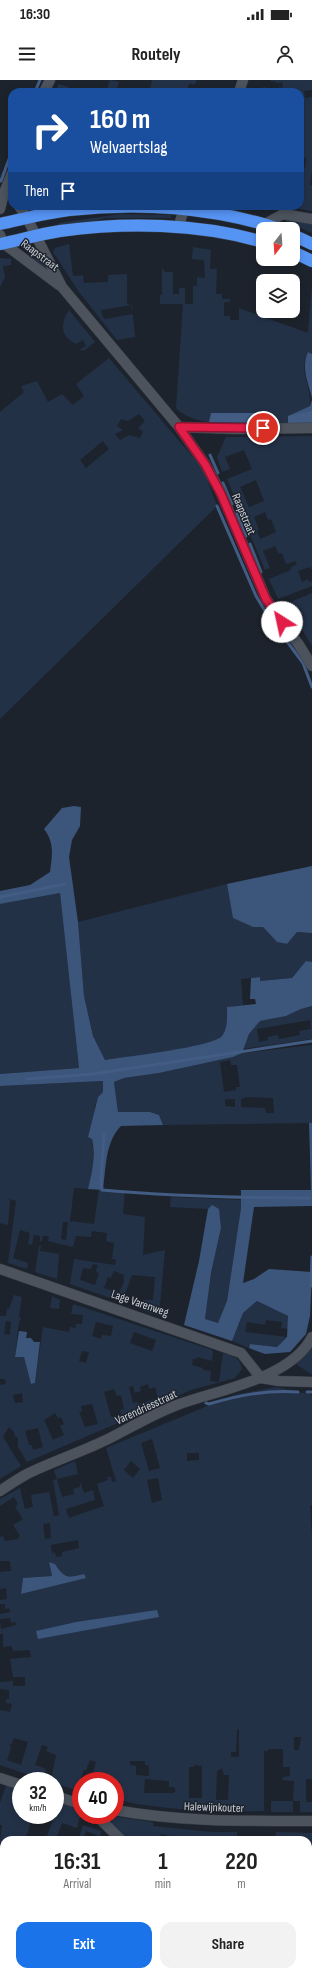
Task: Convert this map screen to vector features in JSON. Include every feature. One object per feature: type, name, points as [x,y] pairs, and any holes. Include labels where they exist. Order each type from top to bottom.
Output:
[{"type":"highway","points":[[0,224],[69,210]]},
{"type":"highway","points":[[195,210],[240,218],[256,228]]},
{"type":"highway","points":[[1,241],[93,228],[178,228],[225,233],[256,233]]},
{"type":"highway","points":[[300,238],[312,244]]},
{"type":"highway","points":[[300,255],[312,261]]},
{"type":"street","points":[[0,210],[8,184]]},
{"type":"street","name":"Raapstraat","points":[[22,210],[62,287],[179,427],[205,464],[221,494],[266,599],[300,645],[312,666]]},
{"type":"street","points":[[178,228],[183,210]]},
{"type":"street","points":[[275,222],[283,214],[312,219]]},
{"type":"street","name":"Raapstraat","points":[[1,241],[62,287]]},
{"type":"street","points":[[179,427],[234,429],[312,428]]},
{"type":"street","name":"Lage Varenweg","points":[[0,1269],[241,1353],[261,1378]]},
{"type":"street","points":[[261,1378],[288,1362],[301,1352],[312,1337]]},
{"type":"street","name":"Varendriesstraat","points":[[0,1491],[28,1473],[105,1440],[177,1405],[232,1389],[261,1378],[279,1381],[312,1382]]},
{"type":"street","points":[[0,1778],[12,1782]]},
{"type":"street","name":"Halewijnkouter","points":[[124,1812],[143,1815],[200,1820],[312,1822]]},
{"type":"street","points":[[105,1824],[117,1836]]},
{"type":"shaded area","points":[[110,80],[119,82],[117,88],[107,88]]},
{"type":"shaded area","points":[[152,80],[197,80],[194,85],[190,83],[188,88],[150,88]]},
{"type":"shaded area","points":[[271,80],[312,80],[312,90],[304,91],[304,88],[276,88],[283,87],[282,82],[271,82]]},
{"type":"shaded area","points":[[59,84],[69,87],[69,88],[57,88]]},
{"type":"shaded area","points":[[304,91],[305,98],[312,97],[312,169],[310,185],[312,185],[312,211],[304,210],[304,168],[306,158],[304,158]]},
{"type":"shaded area","points":[[120,214],[171,215],[171,218],[106,218],[60,226],[59,223]]},
{"type":"shaded area","points":[[287,218],[312,224],[312,233],[300,228],[300,222],[287,222],[285,220]]},
{"type":"shaded area","points":[[69,244],[73,276],[83,275],[84,283],[108,282],[108,275],[127,274],[127,304],[132,305],[133,313],[131,305],[101,310],[102,316],[105,319],[133,314],[135,337],[117,340],[79,292],[53,252],[55,248]]},
{"type":"shaded area","points":[[193,247],[211,250],[210,269],[217,269],[216,294],[222,294],[222,299],[230,299],[230,302],[224,302],[224,316],[230,316],[230,320],[239,320],[239,308],[256,314],[256,318],[267,318],[308,333],[312,285],[312,354],[308,352],[304,366],[310,406],[288,416],[288,423],[213,423],[186,415],[176,408],[183,304],[160,304],[160,295],[162,295],[162,269],[164,269],[164,272],[173,272],[173,294],[179,294],[179,288],[185,288],[185,304],[193,304],[193,286],[197,286],[197,277],[205,278],[204,260],[192,259]]},
{"type":"shaded area","points":[[40,257],[51,273],[32,259]]},
{"type":"shaded area","points":[[0,258],[11,259],[11,265],[3,266],[5,277],[0,287]]},
{"type":"shaded area","points":[[69,310],[95,342],[85,350],[79,350],[86,346],[83,340],[76,344],[64,333],[64,320]]},
{"type":"shaded area","points":[[308,352],[312,354],[312,398],[305,369]]},
{"type":"shaded area","points":[[109,358],[196,461],[205,474],[217,506],[0,719],[0,412],[24,392],[21,386],[37,381],[48,402],[62,394],[73,405],[84,396],[76,384]],"holes":[[[139,414],[145,421],[138,428],[143,432],[140,438],[129,435],[120,440],[115,434],[123,430],[117,426],[121,419],[128,421]],[[103,441],[109,449],[86,468],[80,460]]]},
{"type":"shaded area","points":[[312,400],[312,423],[288,423],[288,416],[310,406]]},
{"type":"shaded area","points":[[312,411],[312,423],[288,423],[288,416]]},
{"type":"shaded area","points":[[211,413],[265,413],[275,416],[277,423],[209,422]]},
{"type":"shaded area","points":[[312,436],[312,570],[310,567],[298,571],[302,582],[308,579],[309,582],[312,581],[312,586],[278,599],[269,579],[291,570],[290,568],[297,564],[295,561],[286,564],[282,553],[279,554],[275,546],[263,551],[270,568],[265,570],[227,479],[252,469],[244,450],[225,457],[230,469],[222,472],[217,457],[226,437]],"holes":[[[256,480],[264,501],[249,507],[240,487]],[[265,512],[268,520],[271,519],[276,532],[260,539],[257,531],[259,530],[254,517]]]},
{"type":"shaded area","points":[[312,593],[312,646],[286,604]]},
{"type":"shaded area","points":[[74,806],[81,807],[80,826],[72,840],[69,857],[78,922],[84,996],[93,1036],[105,1060],[186,1048],[215,1040],[224,1033],[227,1022],[227,1007],[256,1004],[255,999],[250,999],[251,978],[260,977],[260,981],[292,978],[306,961],[312,962],[312,1006],[286,1016],[260,1021],[249,1034],[242,1053],[233,1057],[159,1073],[124,1078],[114,1082],[118,1112],[150,1112],[159,1115],[163,1125],[121,1126],[116,1132],[109,1147],[103,1190],[88,1189],[94,1152],[92,1139],[88,1137],[98,1097],[103,1092],[103,1081],[0,1086],[0,1074],[79,1068],[60,893],[0,904],[0,891],[30,885],[50,872],[52,850],[50,839],[44,829],[62,808]]},
{"type":"shaded area","points":[[312,866],[312,933],[297,932],[287,944],[277,942],[263,927],[253,927],[233,918],[227,884]]},
{"type":"shaded area","points":[[227,884],[234,918],[253,927],[263,927],[277,942],[287,944],[297,932],[312,933],[312,962],[306,962],[292,978],[260,981],[260,977],[241,979],[243,1005],[227,1007],[227,1022],[224,1033],[215,1040],[186,1048],[105,1060],[93,1036],[84,996],[78,922]]},
{"type":"shaded area","points":[[60,893],[79,1068],[0,1074],[0,904]]},
{"type":"shaded area","points":[[312,1006],[312,1039],[243,1049],[249,1034],[260,1021],[286,1016]],"holes":[[[310,1020],[311,1029],[299,1031],[300,1035],[279,1039],[278,1035],[267,1037],[268,1040],[259,1042],[257,1029]]]},
{"type":"shaded area","points":[[312,1045],[312,1123],[163,1125],[159,1115],[150,1112],[118,1112],[114,1082],[124,1078],[159,1073],[233,1057],[242,1053]],"holes":[[[230,1060],[231,1065],[237,1065],[240,1087],[236,1087],[236,1090],[224,1092],[220,1062]],[[247,1097],[273,1098],[274,1113],[266,1113],[265,1108],[241,1107],[241,1099]],[[225,1099],[235,1099],[235,1107],[225,1106]]]},
{"type":"shaded area","points":[[104,1081],[103,1092],[98,1097],[95,1106],[92,1139],[94,1164],[88,1189],[74,1188],[70,1221],[94,1224],[99,1189],[125,1190],[123,1214],[145,1217],[143,1255],[165,1250],[159,1316],[142,1310],[143,1300],[153,1300],[155,1277],[132,1275],[122,1302],[70,1284],[74,1259],[115,1265],[116,1259],[112,1259],[114,1243],[106,1241],[107,1233],[92,1231],[91,1237],[76,1236],[73,1247],[48,1241],[49,1236],[43,1236],[42,1241],[40,1241],[40,1236],[34,1235],[32,1245],[28,1244],[30,1233],[20,1230],[13,1258],[28,1263],[27,1269],[8,1263],[16,1201],[7,1198],[10,1200],[8,1225],[0,1223],[0,1086]],"holes":[[[63,1222],[68,1222],[66,1240],[61,1239]],[[93,1264],[98,1265],[96,1271],[99,1274],[95,1285],[80,1280],[83,1268],[91,1269]],[[114,1271],[124,1275],[124,1282],[119,1293],[104,1288],[108,1277],[111,1278]]]},
{"type":"shaded area","points":[[309,1123],[312,1123],[312,1206],[254,1207],[243,1283],[254,1279],[269,1269],[312,1272],[310,1316],[306,1334],[290,1352],[265,1354],[249,1348],[250,1344],[277,1347],[287,1337],[288,1316],[257,1301],[243,1313],[232,1341],[184,1325],[199,1261],[208,1209],[212,1205],[219,1209],[221,1228],[211,1273],[205,1319],[218,1323],[227,1301],[241,1208],[241,1190],[311,1190]]},
{"type":"shaded area","points":[[171,1197],[241,1200],[227,1301],[218,1323],[205,1319],[211,1273],[221,1228],[212,1206],[208,1209],[170,1207]]},
{"type":"shaded area","points":[[39,1246],[41,1246],[40,1251],[59,1254],[57,1279],[35,1272]]},
{"type":"shaded area","points":[[14,1295],[22,1297],[19,1316],[21,1319],[19,1322],[15,1356],[24,1356],[31,1384],[35,1383],[43,1327],[69,1332],[70,1327],[76,1328],[76,1324],[82,1324],[83,1315],[71,1314],[73,1304],[212,1350],[212,1361],[197,1357],[196,1359],[193,1359],[192,1365],[203,1368],[203,1370],[211,1371],[210,1381],[219,1382],[223,1353],[238,1359],[242,1369],[235,1378],[191,1390],[27,1462],[18,1447],[18,1438],[9,1427],[3,1437],[21,1466],[0,1479],[0,1385],[6,1384],[5,1379],[0,1379],[0,1316],[6,1316],[7,1309],[9,1309]],"holes":[[[6,1321],[11,1322],[10,1335],[4,1334]],[[96,1322],[113,1326],[111,1336],[102,1335],[101,1339],[92,1336]],[[134,1332],[156,1340],[152,1351],[130,1343]],[[82,1351],[89,1352],[86,1363],[79,1361]],[[148,1384],[149,1389],[155,1387],[158,1398],[138,1404],[137,1402],[133,1403],[129,1387],[133,1386],[135,1393],[141,1391],[140,1387]],[[114,1389],[117,1396],[121,1395],[124,1409],[120,1410],[121,1414],[111,1417],[104,1392]],[[22,1393],[23,1402],[15,1403],[13,1395]],[[92,1404],[98,1424],[85,1427],[79,1412],[82,1411],[81,1406]],[[55,1413],[58,1418],[61,1417],[64,1424],[60,1426],[64,1435],[53,1440],[44,1420]],[[38,1428],[43,1447],[33,1450],[32,1445],[29,1445],[25,1431]]]},
{"type":"shaded area","points":[[52,1296],[60,1300],[59,1309],[50,1308]]},
{"type":"shaded area","points":[[257,1301],[288,1316],[288,1329],[281,1328],[282,1322],[266,1320],[265,1325],[247,1322],[245,1332],[287,1337],[277,1347],[250,1344],[249,1348],[232,1341],[243,1313]]},
{"type":"shaded area","points":[[19,1331],[27,1332],[26,1338],[31,1338],[34,1342],[40,1342],[35,1383],[31,1384],[24,1357],[15,1357]]},
{"type":"shaded area","points":[[312,1344],[312,1375],[296,1364]]},
{"type":"shaded area","points":[[276,1387],[312,1395],[312,1505],[310,1506],[312,1536],[312,1779],[306,1779],[306,1802],[312,1802],[312,1812],[300,1812],[300,1801],[293,1801],[294,1781],[282,1780],[283,1777],[290,1776],[290,1767],[283,1767],[283,1749],[268,1749],[268,1751],[264,1751],[264,1811],[174,1809],[141,1805],[124,1801],[124,1772],[93,1772],[96,1762],[90,1760],[86,1770],[83,1772],[72,1772],[72,1789],[64,1786],[64,1772],[53,1772],[56,1755],[46,1751],[48,1747],[42,1745],[35,1765],[46,1769],[45,1772],[21,1772],[0,1765],[0,1710],[10,1712],[12,1704],[6,1703],[6,1699],[9,1699],[9,1690],[0,1689],[0,1682],[13,1681],[13,1686],[25,1686],[25,1677],[13,1677],[10,1659],[31,1657],[30,1650],[13,1651],[12,1646],[3,1647],[3,1634],[0,1634],[0,1620],[1,1629],[16,1625],[15,1622],[11,1623],[10,1618],[0,1619],[0,1614],[10,1612],[9,1608],[5,1609],[5,1604],[0,1604],[0,1600],[7,1599],[6,1588],[0,1589],[0,1572],[11,1571],[10,1561],[0,1561],[0,1537],[3,1536],[5,1541],[18,1539],[20,1536],[13,1525],[23,1519],[15,1507],[18,1504],[14,1497],[0,1506],[0,1499],[20,1488],[25,1509],[33,1507],[31,1495],[49,1492],[54,1516],[59,1515],[53,1480],[57,1479],[62,1497],[74,1494],[73,1489],[80,1487],[80,1482],[84,1493],[93,1490],[95,1500],[66,1509],[69,1518],[104,1506],[97,1484],[108,1480],[107,1477],[111,1477],[112,1482],[116,1481],[106,1448],[234,1395]],"holes":[[[152,1439],[160,1468],[149,1471],[141,1443]],[[187,1453],[199,1453],[199,1460],[187,1461]],[[131,1461],[140,1469],[133,1478],[124,1470]],[[158,1478],[162,1500],[152,1503],[147,1480]],[[50,1523],[51,1538],[45,1539],[43,1524]],[[78,1540],[79,1548],[62,1552],[62,1556],[56,1557],[55,1552],[52,1553],[51,1545]],[[49,1562],[55,1564],[64,1575],[70,1577],[84,1574],[85,1578],[21,1594],[23,1578],[52,1576]],[[239,1729],[239,1757],[231,1757],[231,1752],[236,1752],[237,1730]],[[294,1737],[301,1737],[299,1750],[294,1750]],[[14,1738],[28,1742],[21,1765],[7,1760],[11,1748],[10,1745]],[[130,1761],[145,1761],[145,1765],[149,1766],[149,1776],[136,1775],[136,1766],[130,1765]],[[194,1765],[202,1766],[202,1798],[189,1798],[189,1767],[194,1767]],[[222,1768],[224,1775],[229,1775],[228,1800],[216,1800],[217,1771]],[[145,1779],[169,1781],[169,1787],[174,1787],[176,1791],[173,1793],[144,1793]]]},
{"type":"shaded area","points":[[75,1461],[78,1474],[57,1479],[54,1470]]},
{"type":"shaded area","points":[[49,1562],[55,1564],[64,1575],[70,1577],[84,1574],[86,1578],[21,1594],[23,1578],[52,1576]]},
{"type":"shaded area","points":[[157,1610],[159,1617],[38,1639],[36,1631],[76,1622]]},
{"type":"shaded area","points":[[6,1786],[12,1788],[12,1824],[30,1824],[26,1836],[1,1836],[2,1825],[0,1825],[0,1803]]},
{"type":"shaded area","points":[[271,1801],[293,1801],[293,1812],[271,1812]]},
{"type":"shaded area","points":[[64,1803],[72,1806],[72,1824],[78,1824],[77,1828],[64,1824]]},
{"type":"shaded area","points":[[124,1818],[153,1822],[153,1826],[211,1832],[237,1832],[237,1836],[170,1836],[161,1834],[161,1836],[121,1836],[109,1824],[124,1824]]},
{"type":"shaded area","points":[[52,1824],[62,1824],[57,1836],[47,1836]]},
{"type":"shaded area","points":[[83,1825],[101,1831],[100,1836],[86,1831],[84,1836],[79,1836]]},
{"type":"shaded area","points":[[276,1832],[312,1833],[312,1836],[275,1836]]},
{"type":"waterway","points":[[37,88],[40,80]]},
{"type":"waterway","points":[[1,181],[8,162]]},
{"type":"waterway","points":[[210,455],[218,473]]},
{"type":"waterway","points":[[223,483],[232,504]]},
{"type":"waterway","points":[[217,506],[256,596],[268,616],[303,663],[312,687]]},
{"type":"waterway","points":[[236,511],[246,536]]},
{"type":"waterway","points":[[250,544],[261,572]]},
{"type":"waterway","points":[[0,897],[65,884]]},
{"type":"waterway","points":[[27,1079],[93,1074],[312,1041]]},
{"type":"waterway","points":[[104,1134],[101,1181],[102,1190],[154,1194],[257,1198],[309,1198]]},
{"type":"waterway","points":[[311,1286],[312,1257]]},
{"type":"waterway","points":[[206,1403],[209,1404],[231,1398],[264,1393],[298,1392]]},
{"type":"waterway","points":[[307,1392],[312,1392]]},
{"type":"route","points":[[263,428],[209,429],[179,427],[205,464],[221,494],[266,599],[282,622]]}]
